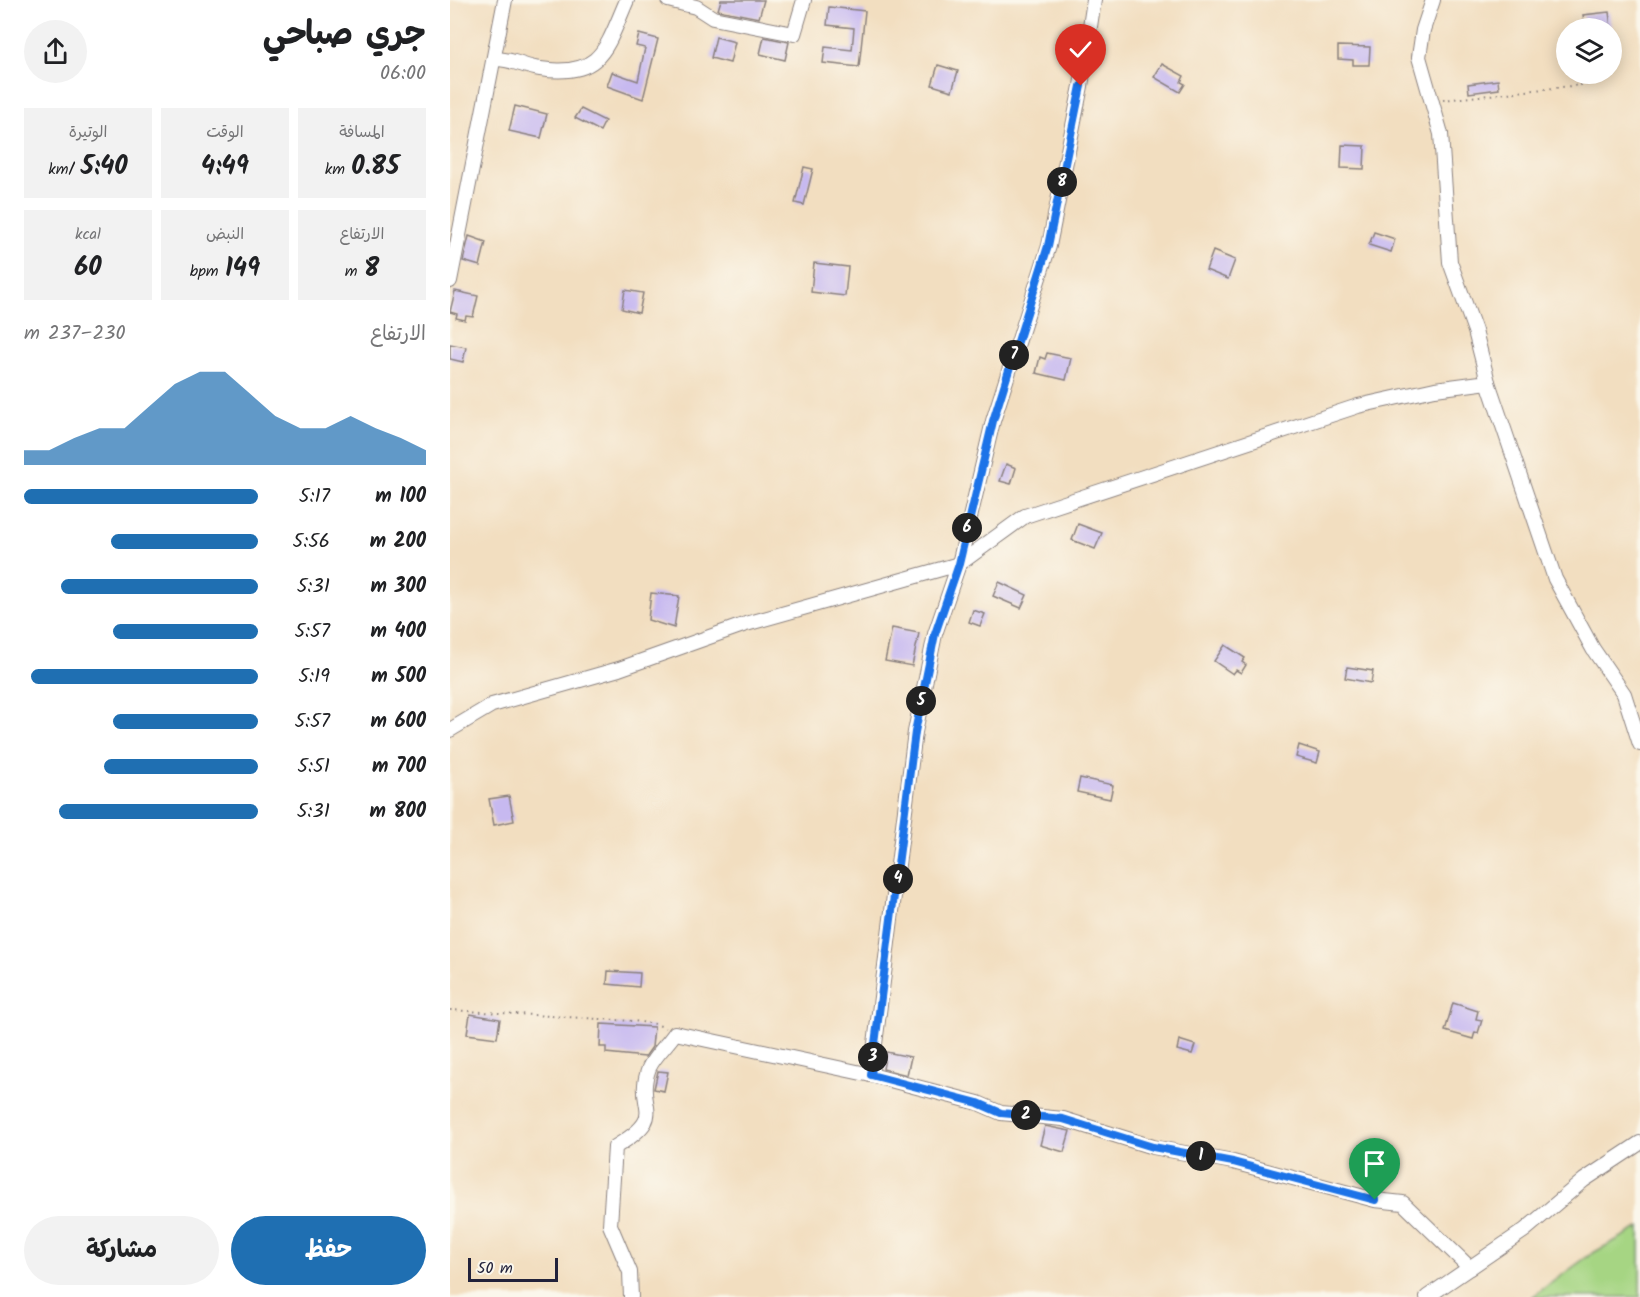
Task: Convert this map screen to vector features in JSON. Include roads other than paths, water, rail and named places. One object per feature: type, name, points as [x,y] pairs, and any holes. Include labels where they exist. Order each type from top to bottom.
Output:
[{"type":"street","points":[[450,280],[459,243],[457,204],[495,59],[505,0]]},
{"type":"street","points":[[495,59],[512,59],[538,69],[564,71],[588,67],[602,54],[627,0]]},
{"type":"street","points":[[668,0],[696,7],[713,18],[794,34],[804,0]]},
{"type":"street","points":[[871,1075],[915,732],[935,634],[959,564],[993,421],[1048,246],[1081,86],[1094,0]]},
{"type":"street","points":[[1433,0],[1423,30],[1419,57],[1441,134],[1450,262],[1475,331],[1488,382],[1555,579],[1593,649],[1624,694],[1640,744]]},
{"type":"street","points":[[450,730],[492,705],[619,669],[746,624],[959,564],[1025,516],[1358,406],[1435,388],[1488,382]]},
{"type":"street","points":[[631,1297],[630,1272],[610,1225],[615,1147],[638,1133],[648,1119],[646,1086],[650,1067],[675,1033],[871,1075],[978,1103],[1001,1113],[1063,1119],[1153,1147],[1233,1162],[1375,1200],[1403,1203],[1470,1268]]},
{"type":"street","points":[[1427,1297],[1525,1230],[1584,1180],[1640,1143]]}]
